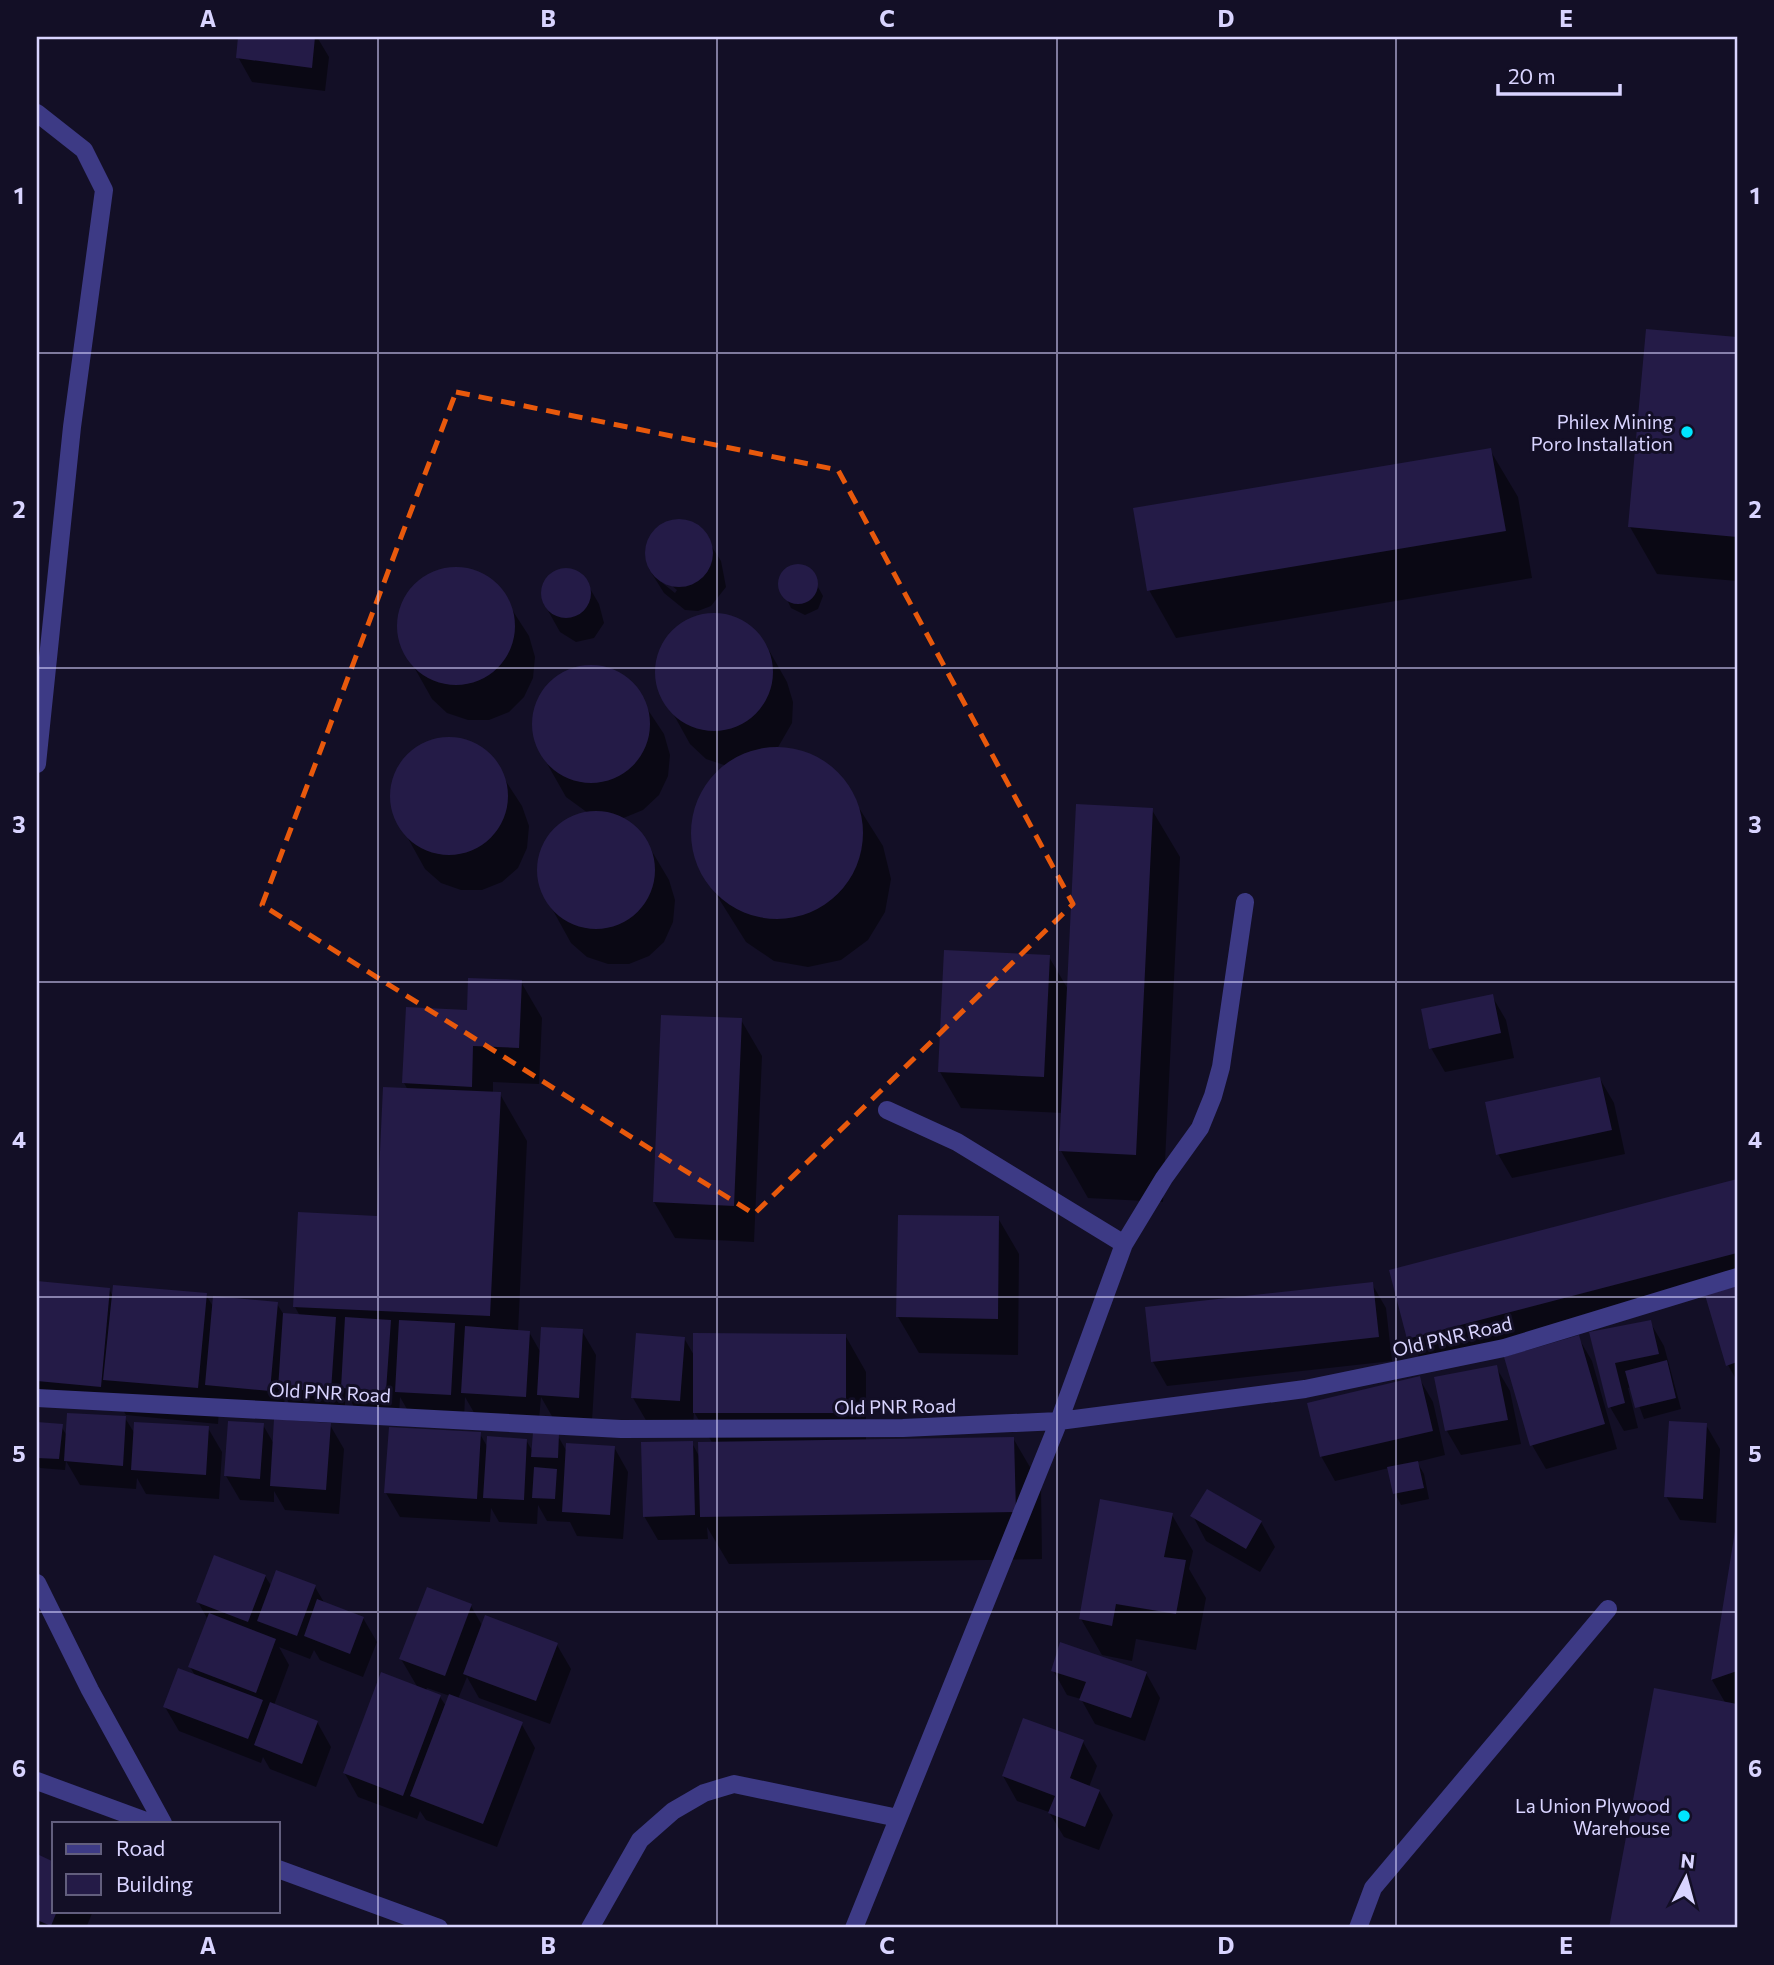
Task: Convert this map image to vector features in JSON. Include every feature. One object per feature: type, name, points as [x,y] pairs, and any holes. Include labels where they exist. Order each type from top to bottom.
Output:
[{"type":"street","points":[[37,113],[83,150],[104,190],[72,427],[37,764]]},
{"type":"street","points":[[853,1928],[1059,1422],[1125,1244],[1164,1178],[1200,1128],[1213,1096],[1221,1067],[1245,902]]},
{"type":"street","points":[[887,1110],[957,1142],[1125,1244]]},
{"type":"street","name":"Old PNR Road","points":[[37,1398],[621,1429],[903,1428],[1059,1422],[1305,1389],[1504,1348],[1737,1276]]},
{"type":"street","points":[[37,1583],[90,1690],[162,1822]]},
{"type":"street","points":[[1358,1928],[1373,1888],[1608,1609]]},
{"type":"street","points":[[37,1781],[148,1822]]},
{"type":"street","points":[[590,1928],[640,1840],[673,1811],[704,1793],[734,1784],[898,1818]]},
{"type":"street","points":[[280,1871],[439,1928]]},
{"type":"highlighted area","points":[[456,392],[838,470],[1073,904],[754,1214],[262,905]]},
{"type":"building","points":[[238,37],[315,37],[312,68],[236,58]]},
{"type":"building","name":"Philex Mining Poro Installation","points":[[1646,329],[1737,337],[1737,537],[1628,527]]},
{"type":"building","points":[[1491,448],[1506,531],[1147,591],[1133,508]]},
{"type":"building","points":[[679,519],[692,522],[703,529],[710,540],[713,553],[710,566],[703,577],[692,584],[679,587],[666,584],[655,577],[648,566],[645,553],[648,540],[655,529],[666,522]]},
{"type":"building","points":[[798,564],[812,570],[818,584],[812,598],[798,604],[784,598],[778,584],[784,570]]},
{"type":"building","points":[[456,567],[479,572],[498,584],[510,603],[515,626],[510,649],[498,668],[479,680],[456,685],[433,680],[414,668],[402,649],[397,626],[402,603],[414,584],[433,572]]},
{"type":"building","points":[[566,568],[584,575],[591,593],[584,611],[566,618],[548,611],[541,593],[548,575]]},
{"type":"building","points":[[714,613],[737,617],[756,630],[769,649],[773,672],[769,695],[756,714],[737,727],[714,731],[691,727],[672,714],[659,695],[655,672],[659,649],[672,630],[691,617]]},
{"type":"building","points":[[591,665],[614,670],[633,682],[645,701],[650,724],[645,747],[633,766],[614,778],[591,783],[568,778],[549,766],[537,747],[532,724],[537,701],[549,682],[568,670]]},
{"type":"building","points":[[449,737],[472,742],[491,754],[503,773],[508,796],[503,819],[491,838],[472,850],[449,855],[426,850],[407,838],[395,819],[390,796],[395,773],[407,754],[426,742]]},
{"type":"building","points":[[777,747],[810,754],[838,772],[856,800],[863,833],[856,866],[838,894],[810,912],[777,919],[744,912],[716,894],[698,866],[691,833],[698,800],[716,772],[744,754]]},
{"type":"building","points":[[1076,804],[1153,808],[1136,1155],[1059,1151]]},
{"type":"building","points":[[596,811],[619,816],[638,828],[650,847],[655,870],[650,893],[638,912],[619,924],[596,929],[573,924],[554,912],[542,893],[537,870],[542,847],[554,828],[573,816]]},
{"type":"building","points":[[944,950],[1050,955],[1044,1077],[938,1072]]},
{"type":"building","points":[[468,978],[522,980],[519,1048],[473,1046],[472,1087],[402,1083],[406,1007],[467,1010]]},
{"type":"building","points":[[1493,994],[1501,1033],[1429,1049],[1421,1009]]},
{"type":"building","points":[[661,1015],[742,1018],[734,1206],[653,1202]]},
{"type":"building","points":[[1600,1077],[1612,1130],[1496,1155],[1485,1102]]},
{"type":"building","points":[[383,1087],[501,1092],[490,1316],[293,1307],[298,1212],[377,1216]]},
{"type":"building","points":[[1737,1179],[1737,1253],[1407,1339],[1389,1270]]},
{"type":"building","points":[[898,1215],[999,1216],[998,1319],[896,1317]]},
{"type":"building","points":[[37,1281],[110,1288],[101,1387],[37,1381]]},
{"type":"building","points":[[1373,1282],[1379,1337],[1151,1362],[1145,1307]]},
{"type":"building","points":[[113,1285],[207,1293],[198,1388],[103,1380]]},
{"type":"building","points":[[1737,1286],[1737,1362],[1726,1366],[1705,1295]]},
{"type":"building","points":[[213,1296],[278,1302],[270,1391],[205,1385]]},
{"type":"building","points":[[283,1313],[336,1317],[331,1391],[278,1389]]},
{"type":"building","points":[[345,1317],[391,1320],[386,1391],[341,1388]]},
{"type":"building","points":[[399,1320],[455,1323],[451,1395],[395,1392]]},
{"type":"building","points":[[1651,1320],[1659,1354],[1615,1363],[1625,1403],[1608,1408],[1589,1332]]},
{"type":"building","points":[[465,1326],[530,1331],[526,1397],[461,1393]]},
{"type":"building","points":[[541,1327],[583,1329],[579,1398],[537,1395]]},
{"type":"building","points":[[636,1333],[685,1337],[680,1401],[631,1398]]},
{"type":"building","points":[[693,1333],[846,1334],[846,1413],[693,1413]]},
{"type":"building","points":[[1579,1335],[1605,1424],[1530,1446],[1504,1357]]},
{"type":"building","points":[[1667,1360],[1676,1398],[1635,1408],[1625,1371]]},
{"type":"building","points":[[1497,1365],[1508,1420],[1445,1431],[1434,1377]]},
{"type":"building","points":[[1420,1376],[1433,1431],[1320,1457],[1307,1403]]},
{"type":"building","points":[[67,1413],[126,1416],[123,1466],[64,1461]]},
{"type":"building","points":[[274,1419],[331,1423],[326,1490],[270,1486]]},
{"type":"building","points":[[228,1421],[264,1423],[260,1479],[224,1476]]},
{"type":"building","points":[[1669,1421],[1707,1423],[1703,1499],[1664,1497]]},
{"type":"building","points":[[37,1422],[63,1424],[59,1459],[37,1458]]},
{"type":"building","points":[[134,1422],[209,1426],[206,1475],[131,1470]]},
{"type":"building","points":[[389,1427],[481,1432],[477,1499],[384,1493]]},
{"type":"building","points":[[533,1432],[559,1434],[558,1458],[531,1457]]},
{"type":"building","points":[[487,1436],[527,1439],[524,1500],[483,1498]]},
{"type":"building","points":[[1014,1437],[1016,1512],[700,1517],[698,1442]]},
{"type":"building","points":[[693,1441],[695,1515],[643,1517],[641,1442]]},
{"type":"building","points":[[566,1443],[615,1446],[610,1515],[562,1512]]},
{"type":"building","points":[[1418,1461],[1424,1488],[1393,1494],[1387,1467]]},
{"type":"building","points":[[534,1467],[557,1469],[555,1499],[532,1498]]},
{"type":"building","points":[[1207,1489],[1262,1521],[1246,1549],[1190,1516]]},
{"type":"building","points":[[1100,1499],[1173,1513],[1164,1557],[1186,1560],[1176,1614],[1116,1604],[1112,1626],[1079,1619]]},
{"type":"building","points":[[1736,1525],[1737,1671],[1711,1680]]},
{"type":"building","points":[[214,1555],[266,1575],[248,1622],[196,1602]]},
{"type":"building","points":[[276,1570],[316,1585],[297,1636],[257,1621]]},
{"type":"building","points":[[427,1587],[472,1604],[445,1676],[399,1659]]},
{"type":"building","points":[[317,1599],[364,1617],[350,1654],[304,1636]]},
{"type":"building","points":[[209,1613],[276,1639],[256,1693],[188,1667]]},
{"type":"building","points":[[485,1615],[558,1643],[536,1701],[463,1674]]},
{"type":"building","points":[[1060,1642],[1147,1672],[1131,1718],[1079,1700],[1086,1682],[1051,1671]]},
{"type":"building","points":[[178,1668],[263,1700],[248,1739],[163,1707]]},
{"type":"building","points":[[381,1672],[441,1695],[403,1796],[343,1773]]},
{"type":"building","name":"La Union Plywood Warehouse","points":[[1654,1688],[1737,1704],[1737,1928],[1609,1928]]},
{"type":"building","points":[[449,1694],[523,1722],[483,1824],[410,1796]]},
{"type":"building","points":[[270,1702],[318,1721],[302,1764],[254,1745]]},
{"type":"building","points":[[1023,1718],[1084,1740],[1070,1778],[1100,1790],[1085,1827],[1048,1813],[1055,1796],[1002,1776]]},
{"type":"building","points":[[37,1854],[52,1861],[52,1912],[57,1912],[51,1926],[37,1920]]},
{"type":"place","name":"Philex Mining Poro Installation","points":[[1687,432]]},
{"type":"place","name":"La Union Plywood Warehouse","points":[[1684,1816]]}]
